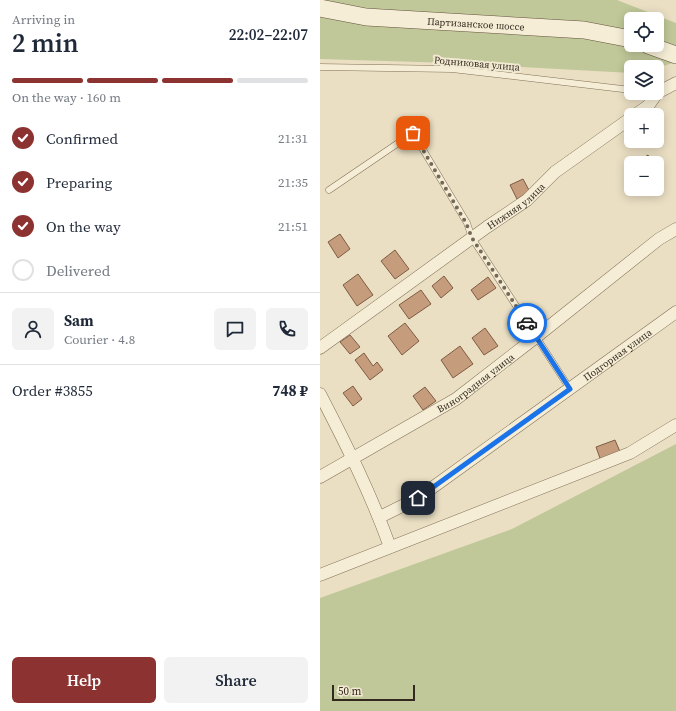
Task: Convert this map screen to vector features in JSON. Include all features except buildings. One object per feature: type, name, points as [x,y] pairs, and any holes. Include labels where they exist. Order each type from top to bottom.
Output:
[{"type":"main road","name":"Партизанское шоссе","points":[[320,8],[366,17],[584,30],[624,38]]},
{"type":"main road","points":[[664,51],[676,55]]},
{"type":"street","points":[[664,89],[676,82]]},
{"type":"street","points":[[645,108],[652,100]]},
{"type":"street","name":"Нижняя улица","points":[[320,348],[527,200],[555,172],[624,123]]},
{"type":"street","name":"Виноградная улица","points":[[320,477],[456,399],[659,239],[676,229]]},
{"type":"street","name":"Подгорная улица","points":[[380,517],[418,498],[676,312]]},
{"type":"street","points":[[320,394],[353,458],[380,517],[390,547]]},
{"type":"street","points":[[320,575],[630,452],[676,424]]},
{"type":"lane","name":"Родниковая улица","points":[[320,67],[452,69],[624,89]]},
{"type":"lane","points":[[329,190],[413,133],[466,223],[472,238],[570,389]]},
{"type":"green space","points":[[320,0],[617,0],[648,12],[624,12],[624,52],[664,52],[664,18],[676,23],[676,62],[664,66],[664,60],[624,60],[624,73],[452,63],[320,59]]},
{"type":"green space","points":[[676,444],[676,711],[320,711],[320,598],[512,529]]},
{"type":"way so far","points":[[413,133],[466,223],[472,238],[527,323]]},
{"type":"route","points":[[418,498],[570,389],[527,323]]}]
